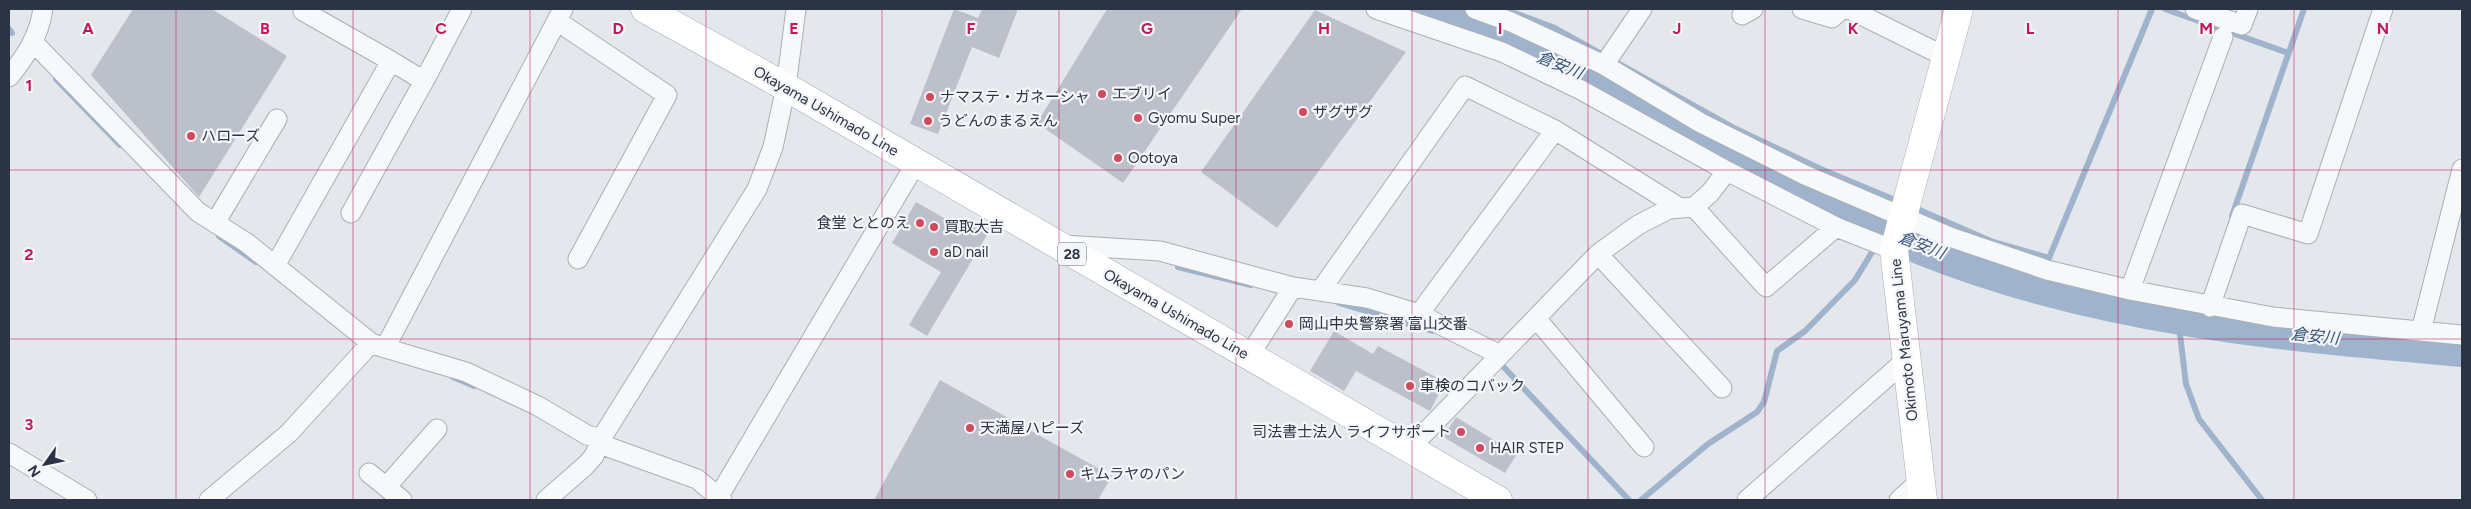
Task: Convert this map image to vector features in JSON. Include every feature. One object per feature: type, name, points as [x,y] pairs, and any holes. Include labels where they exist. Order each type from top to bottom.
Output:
[{"type":"main road","name":"Okayama Ushimado Line","points":[[646,9],[786,87],[1498,500]]},
{"type":"main road","name":"Okimoto Maruyama Line","points":[[1922,490],[1905,361],[1898,235],[1959,9]]},
{"type":"street","points":[[9,77],[23,60],[40,28],[43,9]]},
{"type":"street","points":[[351,213],[462,9]]},
{"type":"street","points":[[546,500],[586,466],[756,189],[774,147],[786,87],[796,9]]},
{"type":"street","points":[[1376,9],[1510,56],[1580,90],[1727,171],[1836,227],[1898,235],[1950,237],[2047,270],[2210,307],[2273,318],[2462,335]]},
{"type":"street","points":[[1475,9],[1516,15],[1608,59],[1702,123],[1804,175],[1898,235]]},
{"type":"street","points":[[1608,59],[1642,9]]},
{"type":"street","points":[[1802,9],[1832,18],[1842,9]]},
{"type":"street","points":[[1849,9],[1946,57]]},
{"type":"street","points":[[2195,9],[2242,25],[2248,9]]},
{"type":"street","points":[[2210,307],[2242,214],[2308,234],[2383,9]]},
{"type":"street","points":[[303,11],[424,81]]},
{"type":"street","points":[[209,500],[289,432],[372,347],[560,15],[667,95],[578,259]]},
{"type":"street","points":[[2130,290],[2224,37]]},
{"type":"street","points":[[33,42],[198,212],[247,243],[372,347],[466,372],[538,406],[587,435],[599,445],[697,478],[721,498],[916,163]]},
{"type":"street","points":[[274,266],[391,62]]},
{"type":"street","points":[[1320,291],[1464,86],[1555,130],[1687,208],[1766,287],[1836,227]]},
{"type":"street","points":[[214,223],[278,119]]},
{"type":"street","points":[[1419,314],[1555,130]]},
{"type":"street","points":[[2422,331],[2462,169]]},
{"type":"street","points":[[1409,449],[1598,254],[1638,226],[1669,210],[1687,208],[1710,194],[1727,171]]},
{"type":"street","points":[[1057,245],[1160,251],[1290,291],[1320,291],[1367,298],[1419,314],[1497,358]]},
{"type":"street","points":[[1598,254],[1722,388]]},
{"type":"street","points":[[1249,356],[1290,291]]},
{"type":"street","points":[[1536,318],[1644,448]]},
{"type":"street","points":[[1747,500],[1905,361]]},
{"type":"street","points":[[386,487],[437,429]]},
{"type":"street","points":[[9,453],[87,500]]},
{"type":"street","points":[[369,473],[402,500]]},
{"type":"street","points":[[1899,500],[1922,490]]},
{"type":"building","name":"ハローズ","points":[[133,9],[212,9],[287,56],[199,197],[91,75]]},
{"type":"building","points":[[954,9],[978,18],[982,9],[1018,9],[999,58],[972,47],[938,134],[910,124]]},
{"type":"building","points":[[1107,9],[1242,9],[1123,183],[1037,123]]},
{"type":"building","name":"ザグザグ","points":[[1315,10],[1406,52],[1277,228],[1201,172]]},
{"type":"building","points":[[916,202],[965,230],[972,219],[990,230],[927,336],[909,325],[941,272],[892,243]]},
{"type":"building","points":[[1334,331],[1373,354],[1378,346],[1445,382],[1430,411],[1356,371],[1344,391],[1310,371]]},
{"type":"building","name":"天満屋ハピーズ","points":[[940,380],[1112,476],[1098,500],[874,500]]},
{"type":"building","points":[[1456,417],[1517,454],[1505,473],[1443,437]]},
{"type":"waterway","name":"倉安川","points":[[1422,9],[1464,24],[1587,76],[1729,155],[1865,222],[1924,248],[1989,271],[2055,291],[2189,318],[2325,336],[2462,349]]},
{"type":"waterway","points":[[1504,9],[1555,28],[1736,129],[1823,170],[1895,200]]},
{"type":"waterway","points":[[1915,208],[1993,242],[2049,258],[2152,9]]},
{"type":"waterway","points":[[2165,9],[2288,53]]},
{"type":"waterway","points":[[2232,216],[2304,9]]},
{"type":"waterway","points":[[9,29],[12,33]]},
{"type":"waterway","points":[[56,79],[120,145]]},
{"type":"waterway","name":"倉安川","points":[[1879,235],[1881,229]]},
{"type":"waterway","points":[[219,236],[256,262]]},
{"type":"waterway","points":[[1641,500],[1708,444],[1757,412],[1764,402],[1777,351],[1805,331],[1855,280],[1874,249]]},
{"type":"waterway","points":[[1178,267],[1251,285]]},
{"type":"waterway","points":[[1339,303],[1432,331]]},
{"type":"waterway","points":[[2199,313],[2199,322]]},
{"type":"waterway","points":[[2178,318],[2186,384],[2199,419],[2262,500]]},
{"type":"waterway","points":[[1498,361],[1629,500]]},
{"type":"waterway","points":[[453,377],[474,386]]},
{"type":"place","name":"エブリイ","points":[[1102,94]]},
{"type":"place","name":"ナマステ・ガネーシャ","points":[[930,97]]},
{"type":"place","name":"ザグザグ","points":[[1303,112]]},
{"type":"place","name":"Gyomu Super","points":[[1138,118]]},
{"type":"place","name":"うどんのまるえん","points":[[928,121]]},
{"type":"place","name":"ハローズ","points":[[191,136]]},
{"type":"place","name":"Ootoya","points":[[1118,158]]},
{"type":"place","name":"食堂 ととのえ","points":[[920,223]]},
{"type":"place","name":"買取大吉","points":[[934,227]]},
{"type":"place","name":"aD nail","points":[[934,252]]},
{"type":"place","name":"岡山中央警察署 富山交番","points":[[1289,324]]},
{"type":"place","name":"車検のコバック","points":[[1410,386]]},
{"type":"place","name":"天満屋ハピーズ","points":[[970,428]]},
{"type":"place","name":"司法書士法人 ライフサポート","points":[[1461,432]]},
{"type":"place","name":"HAIR STEP","points":[[1480,448]]},
{"type":"place","name":"キムラヤのパン","points":[[1070,474]]}]
